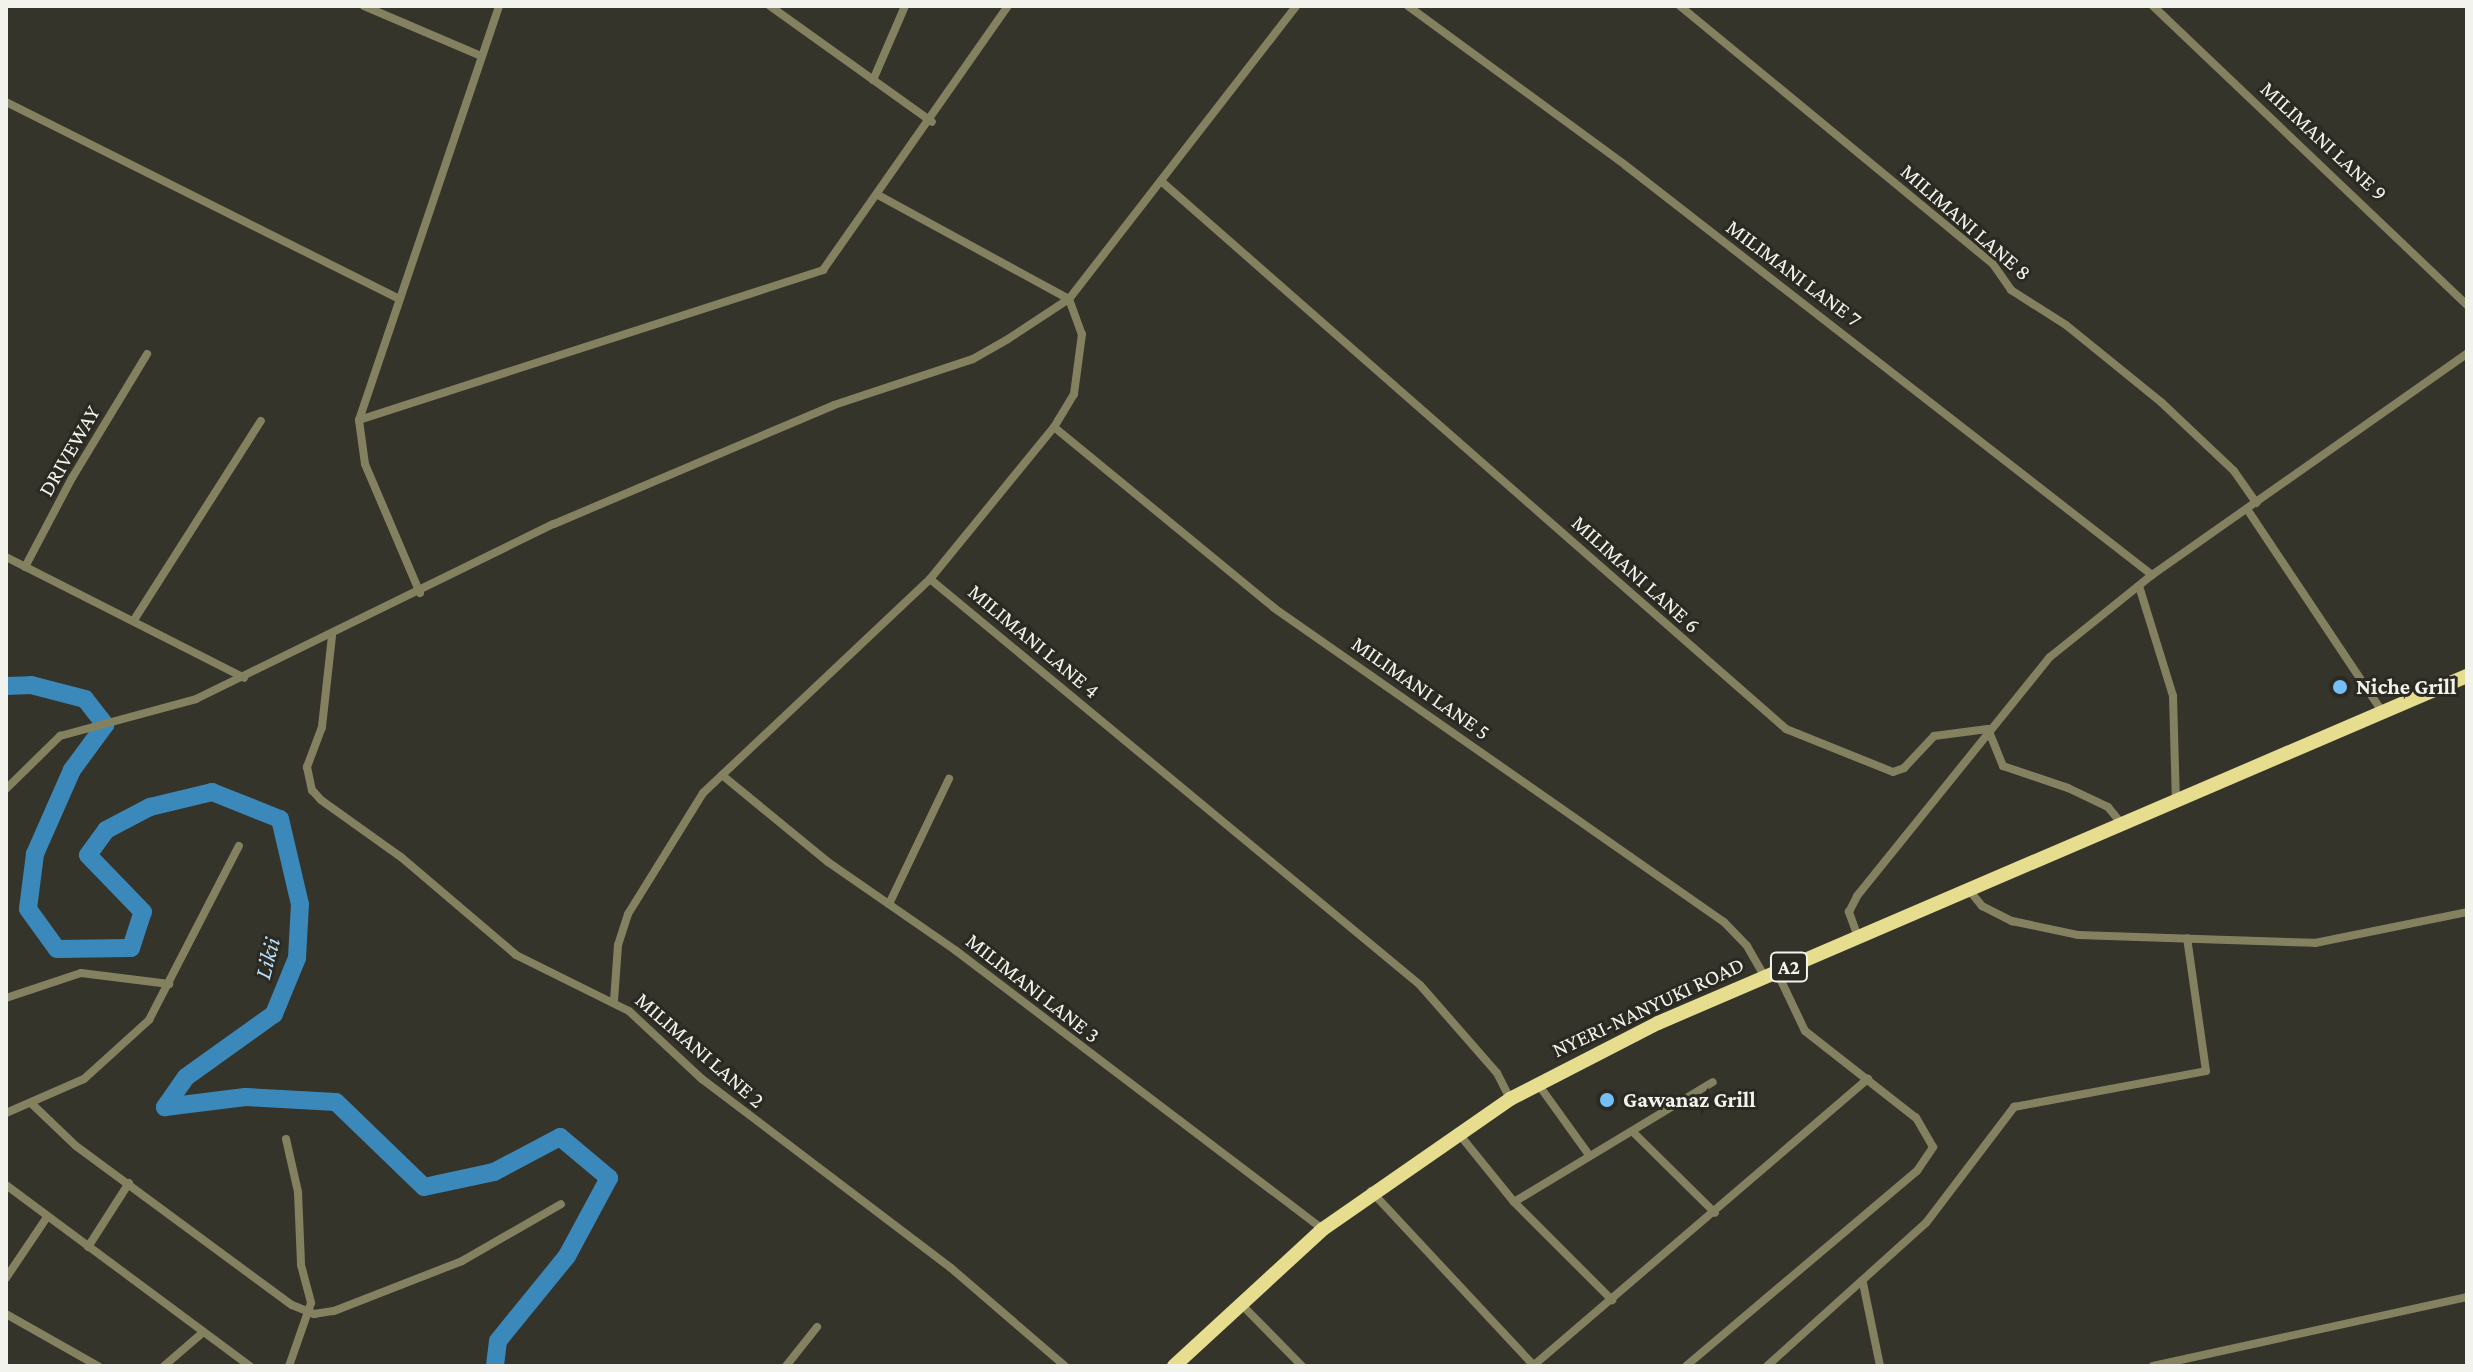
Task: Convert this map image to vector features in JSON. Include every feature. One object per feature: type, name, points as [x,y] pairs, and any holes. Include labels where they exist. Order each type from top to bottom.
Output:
[{"type":"highway","name":"NYERI-NANYUKI ROAD","points":[[1174,1366],[1323,1229],[1371,1191],[1510,1099],[1538,1084],[1646,1029],[2467,676]]},
{"type":"street","points":[[364,6],[481,56]]},
{"type":"street","points":[[420,593],[365,464],[359,420],[499,6]]},
{"type":"street","points":[[770,6],[932,122]]},
{"type":"street","points":[[873,80],[905,6]]},
{"type":"street","points":[[359,420],[816,273],[835,260],[932,122],[1008,6]]},
{"type":"street","points":[[6,789],[60,736],[174,707],[332,636],[554,524],[834,405],[973,359],[1069,299],[1296,6]]},
{"type":"street","name":"MILIMANI LANE 7","points":[[1408,6],[1625,165],[2152,575]]},
{"type":"street","name":"MILIMANI LANE 8","points":[[1680,6],[1993,264],[2011,290],[2066,325],[2161,402],[2234,471],[2256,503]]},
{"type":"street","name":"MILIMANI LANE 9","points":[[2153,6],[2467,305]]},
{"type":"street","points":[[6,102],[398,298]]},
{"type":"street","name":"MILIMANI LANE 6","points":[[1161,181],[1786,729],[1893,772],[1904,768],[1934,736],[1988,729]]},
{"type":"street","points":[[614,1001],[618,945],[637,893],[703,793],[930,579],[1054,427],[1074,394],[1082,363],[1082,334],[1069,299],[878,195]]},
{"type":"street","name":"DRIVEWAY","points":[[25,567],[72,478],[147,354]]},
{"type":"street","points":[[1858,937],[1849,907],[1988,729],[2050,657],[2152,575],[2467,354]]},
{"type":"street","points":[[134,620],[261,421]]},
{"type":"street","name":"MILIMANI LANE 5","points":[[1054,427],[1274,608],[1724,922],[1771,975],[1805,1031],[1868,1079],[1927,1131],[1931,1156],[1686,1366]]},
{"type":"street","points":[[2247,509],[2383,713]]},
{"type":"street","points":[[6,557],[244,678]]},
{"type":"street","name":"MILIMANI LANE 4","points":[[930,579],[1420,985],[1497,1073],[1510,1099]]},
{"type":"street","points":[[2139,586],[2173,696],[2176,801]]},
{"type":"street","name":"MILIMANI LANE 2","points":[[332,636],[322,727],[307,767],[312,790],[516,955],[614,1001],[702,1079],[951,1268],[1065,1366]]},
{"type":"street","points":[[1988,729],[2003,766],[2082,794],[2108,807],[2122,824]]},
{"type":"street","name":"MILIMANI LANE 3","points":[[722,775],[1323,1229]]},
{"type":"street","points":[[889,904],[949,779]]},
{"type":"street","points":[[6,1113],[98,1068],[149,1020],[239,846]]},
{"type":"street","points":[[1969,890],[1994,914],[2055,933],[2315,943],[2467,912]]},
{"type":"street","points":[[1767,1366],[1863,1283],[1926,1223],[2014,1107],[2206,1071],[2187,938]]},
{"type":"street","points":[[6,998],[81,973],[169,984]]},
{"type":"street","points":[[1371,1191],[1534,1366],[1868,1079]]},
{"type":"street","points":[[1514,1202],[1713,1082]]},
{"type":"street","points":[[1538,1084],[1589,1155]]},
{"type":"street","points":[[31,1103],[66,1138],[309,1313],[334,1311],[462,1261],[561,1204]]},
{"type":"street","points":[[1633,1132],[1715,1213]]},
{"type":"street","points":[[1458,1133],[1514,1202],[1612,1300]]},
{"type":"street","points":[[286,1139],[298,1192],[299,1253],[309,1313],[289,1366]]},
{"type":"street","points":[[88,1247],[129,1183]]},
{"type":"street","points":[[6,1185],[201,1334],[250,1366]]},
{"type":"street","points":[[6,1278],[47,1217]]},
{"type":"street","points":[[1863,1283],[1880,1366]]},
{"type":"street","points":[[2153,1366],[2467,1297]]},
{"type":"street","points":[[1241,1304],[1302,1366]]},
{"type":"street","points":[[6,1314],[98,1366]]},
{"type":"street","points":[[786,1366],[817,1327]]},
{"type":"street","points":[[164,1366],[201,1334]]},
{"type":"waterway","name":"Likii","points":[[6,686],[31,685],[85,699],[105,725],[72,770],[35,854],[28,909],[57,949],[131,948],[143,912],[88,855],[106,830],[150,807],[212,792],[280,819],[300,904],[297,958],[274,1014],[186,1077],[165,1107],[245,1097],[336,1102],[424,1187],[494,1172],[560,1137],[609,1178],[567,1256],[498,1341],[495,1366]]},
{"type":"place","name":"Niche Grill","points":[[2340,687]]},
{"type":"place","name":"Gawanaz Grill","points":[[1607,1100]]}]
